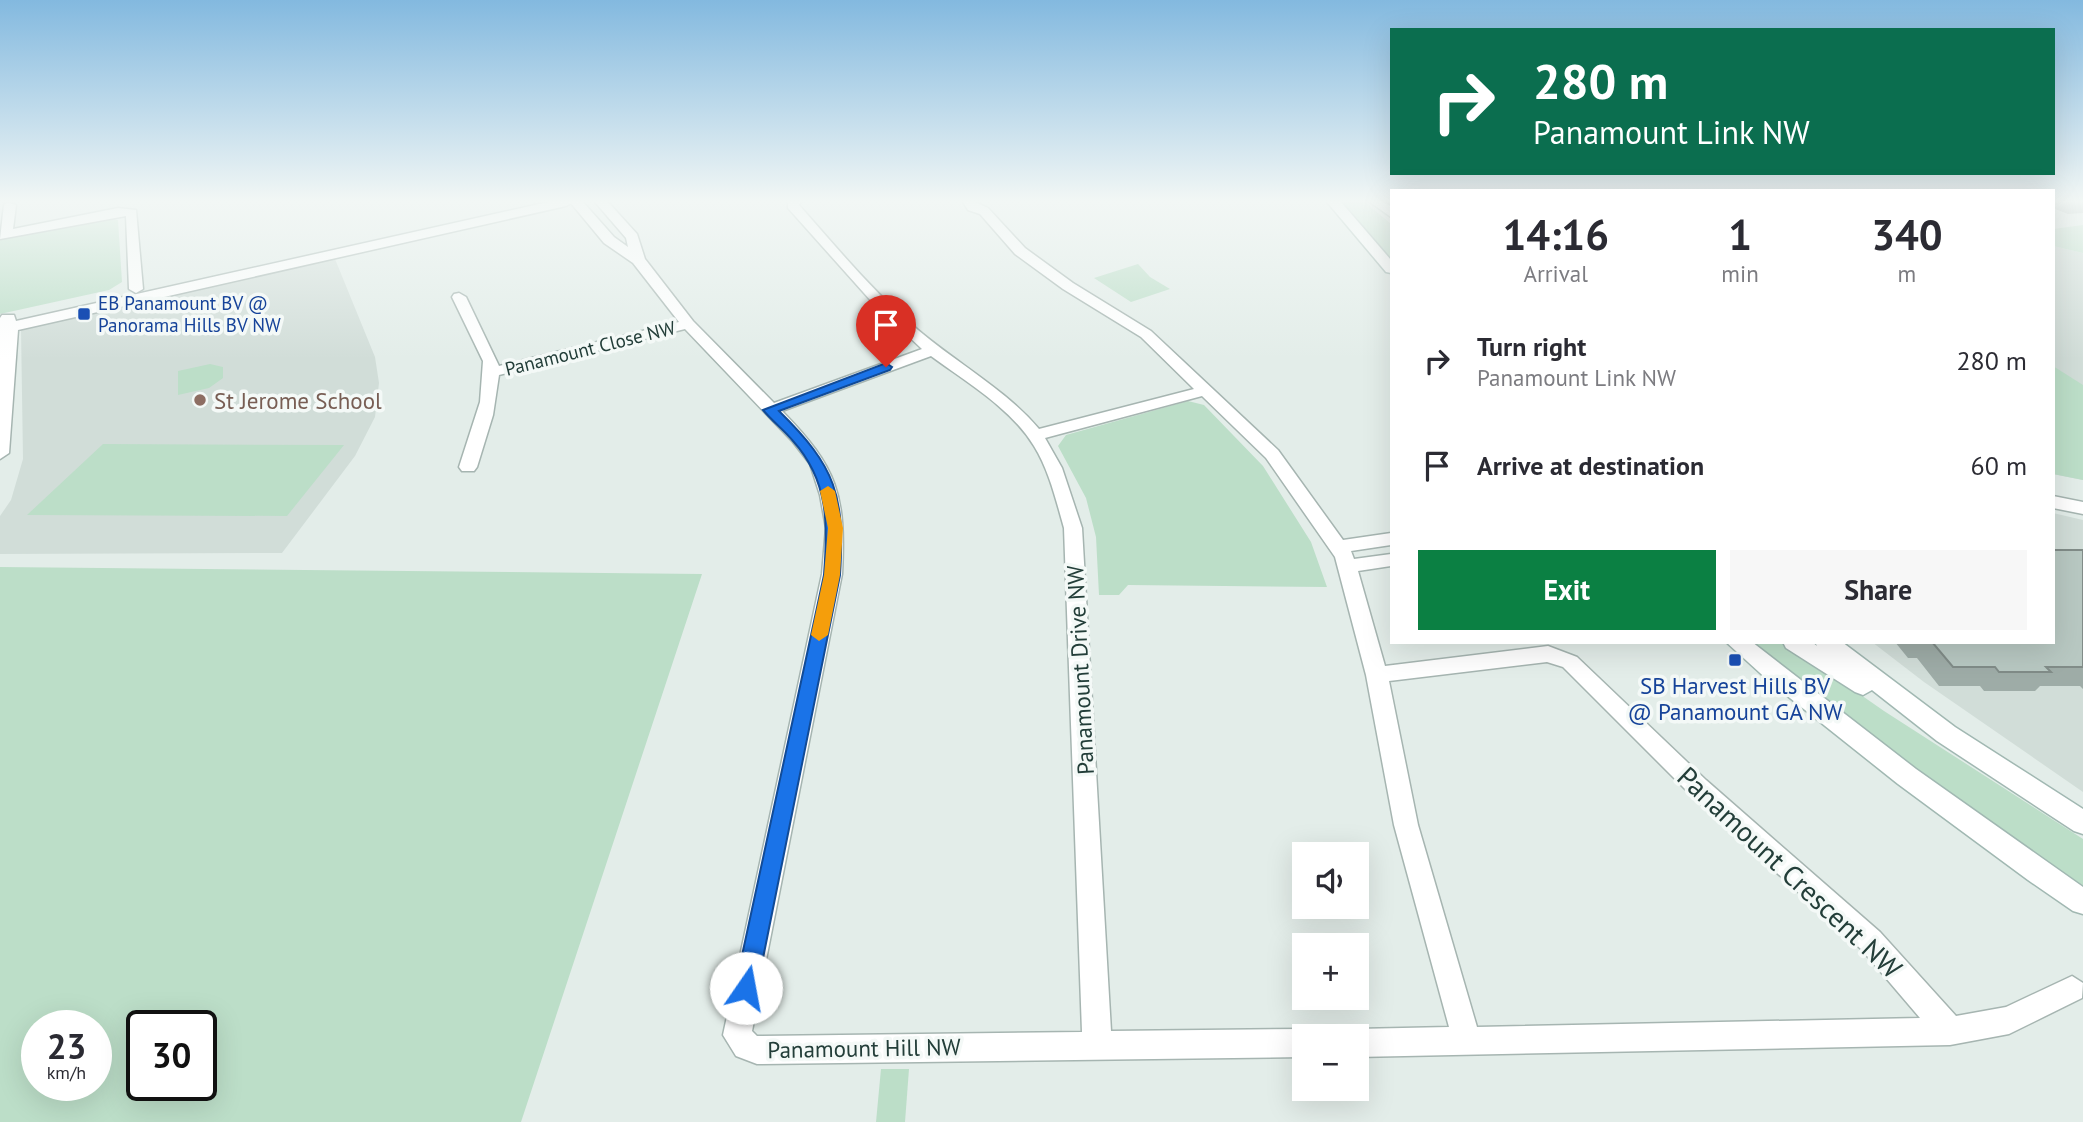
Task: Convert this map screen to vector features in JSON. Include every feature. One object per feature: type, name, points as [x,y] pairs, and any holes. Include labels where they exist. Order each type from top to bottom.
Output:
[{"type":"street","points":[[134,254],[136,294]]},
{"type":"street","points":[[303,257],[314,254]]},
{"type":"street","points":[[0,453],[4,324],[316,254]]},
{"type":"street","name":"Panamount Hill NW","points":[[630,254],[638,260],[684,320],[799,438],[818,463],[829,495],[835,528],[832,575],[737,1035],[746,1046],[757,1050],[1097,1046]]},
{"type":"street","name":"Panamount Hill NW","points":[[637,254],[638,260]]},
{"type":"street","name":"Panamount Drive NW","points":[[836,254],[867,289],[932,350],[987,387],[1036,435],[1059,483],[1073,528],[1097,1046]]},
{"type":"street","points":[[1025,254],[1068,286],[1146,334],[1272,454],[1338,547],[1348,566],[1377,676],[1406,825],[1467,1041]]},
{"type":"street","points":[[1379,254],[1390,268]]},
{"type":"street","points":[[459,297],[491,367],[487,412],[468,467]]},
{"type":"street","name":"Panamount Close NW","points":[[491,367],[684,320]]},
{"type":"street","points":[[770,410],[932,350]]},
{"type":"street","points":[[1036,435],[1204,391]]},
{"type":"street","points":[[2055,488],[2083,494]]},
{"type":"street","points":[[2055,502],[2083,508]]},
{"type":"street","points":[[1338,547],[1390,539]]},
{"type":"street","points":[[1348,566],[1390,560]]},
{"type":"street","points":[[1739,644],[1912,783],[2083,902]]},
{"type":"street","points":[[1797,644],[1870,691],[1946,734],[2083,823]]},
{"type":"street","points":[[1829,644],[1946,734]]},
{"type":"street","name":"Panamount Crescent NW","points":[[1377,676],[1548,654],[1570,662],[1698,787],[1871,941],[1950,1031]]},
{"type":"street","points":[[1369,1043],[1950,1031],[2009,1020],[2072,989]]},
{"type":"street","points":[[1097,1046],[1292,1043]]},
{"type":"shaded area","points":[[2055,254],[2083,254],[2083,480],[2055,474]]},
{"type":"shaded area","name":"St Jerome School","points":[[335,259],[375,357],[379,383],[375,417],[355,456],[282,553],[0,554],[0,516],[11,500],[23,459],[21,328]]},
{"type":"shaded area","points":[[2055,513],[2083,520],[2083,792],[1924,682],[1875,644],[2055,644]]},
{"type":"green space","points":[[0,254],[120,254],[122,282],[109,290],[0,314]]},
{"type":"green space","points":[[1138,264],[1150,277],[1170,289],[1131,302],[1094,278]]},
{"type":"green space","points":[[210,364],[223,367],[223,378],[209,388],[178,395],[178,371]]},
{"type":"green space","points":[[2055,367],[2083,385],[2083,480],[2055,474]]},
{"type":"green space","points":[[1188,401],[1204,405],[1263,466],[1311,542],[1327,587],[1128,585],[1119,595],[1099,595],[1096,537],[1086,498],[1058,446],[1066,435]]},
{"type":"green space","points":[[103,444],[344,445],[287,516],[27,515]]},
{"type":"green space","points":[[0,567],[702,574],[521,1122],[0,1122]]},
{"type":"green space","points":[[1747,644],[1788,644],[1884,711],[2083,839],[2083,894]]},
{"type":"green space","points":[[881,1069],[909,1069],[905,1122],[876,1122]]},
{"type":"building","points":[[2055,550],[2083,550],[2083,667],[2046,667],[2051,672],[1999,672],[1995,667],[1953,667],[1934,644],[2055,644]]},
{"type":"slow traffic","points":[[819,635],[832,575],[835,528],[828,491]]},
{"type":"place","name":"EB Panamount BV @ Panorama Hills BV NW","points":[[84,314]]},
{"type":"place","name":"St Jerome School","points":[[200,400]]},
{"type":"place","name":"SB Harvest Hills BV @ Panamount GA NW","points":[[1735,660]]},
{"type":"route","points":[[746,988],[832,575],[835,528],[829,495],[818,463],[799,438],[770,410],[886,367]]}]
